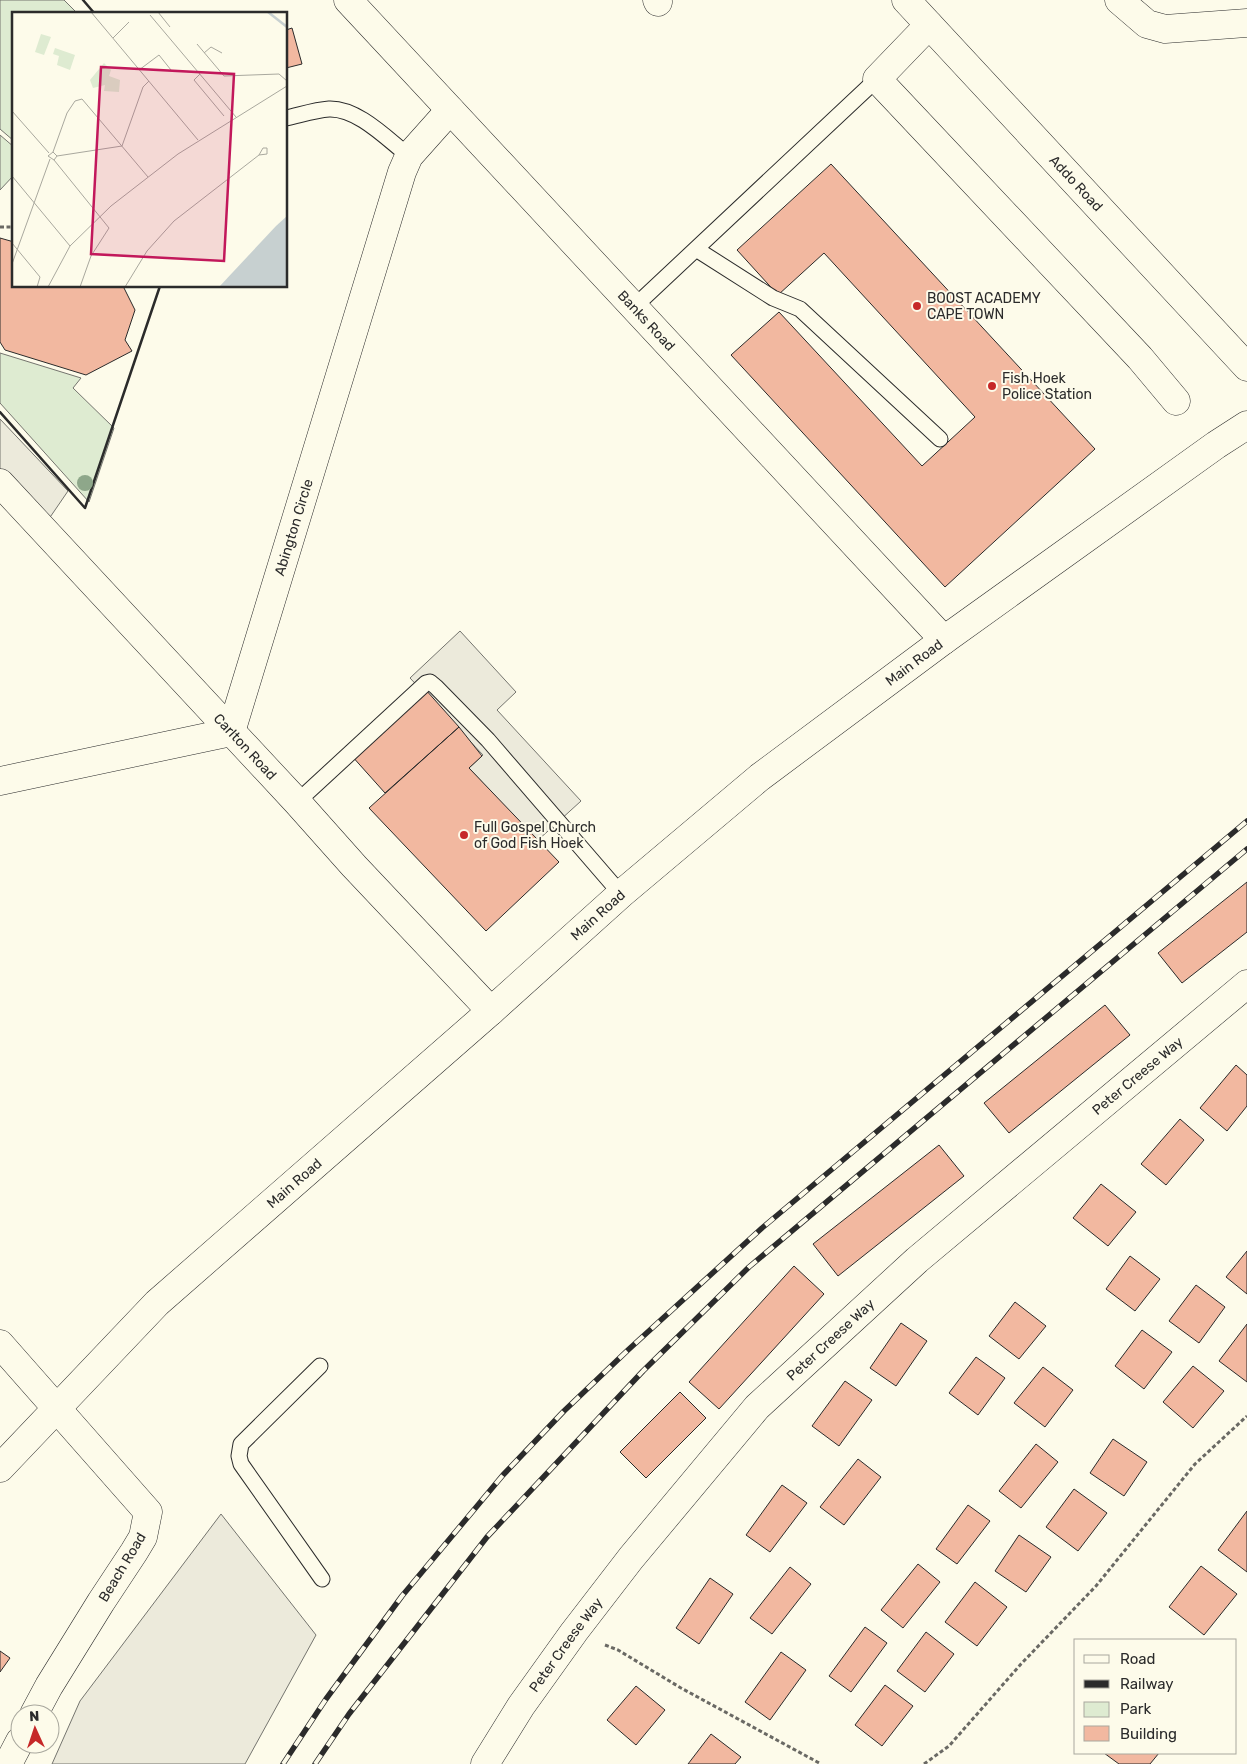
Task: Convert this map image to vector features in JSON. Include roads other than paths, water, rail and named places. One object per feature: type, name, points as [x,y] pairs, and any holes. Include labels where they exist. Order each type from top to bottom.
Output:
[{"type":"street","name":"Addo Road","points":[[906,0],[1247,367]]},
{"type":"street","points":[[1119,0],[1147,24],[1165,29],[1247,23]]},
{"type":"street","name":"Banks Road","points":[[357,3],[450,110],[944,640]]},
{"type":"street","points":[[929,25],[877,79],[1140,358],[1176,401]]},
{"type":"street","name":"Abington Circle","points":[[231,732],[399,182],[409,156],[450,110]]},
{"type":"street","name":"Main Road","points":[[0,1468],[156,1302],[491,1011],[621,894],[760,777],[944,640],[1216,444],[1247,424]]},
{"type":"street","name":"Carlton Road","points":[[0,483],[297,802],[354,866],[491,1011]]},
{"type":"street","points":[[0,781],[231,732]]},
{"type":"street","name":"Peter Creese Way","points":[[485,1764],[521,1706],[574,1632],[631,1558],[757,1408],[917,1260],[1247,984]]},
{"type":"street","points":[[0,1344],[57,1408]]},
{"type":"street","name":"Beach Road","points":[[40,1704],[64,1661],[143,1537],[148,1512],[57,1408]]},
{"type":"lane","points":[[634,306],[877,79]]},
{"type":"lane","points":[[288,118],[329,109],[347,112],[360,117],[409,156]]},
{"type":"lane","points":[[696,249],[773,298],[800,309],[940,439]]},
{"type":"lane","points":[[297,802],[426,682],[430,682],[488,740],[621,894]]},
{"type":"lane","points":[[320,1366],[241,1444],[239,1456],[241,1464],[322,1579]]},
{"type":"railway","points":[[283,1764],[326,1699],[402,1596],[503,1475],[564,1411],[762,1228],[1247,821]]},
{"type":"railway","points":[[315,1764],[349,1714],[487,1537],[643,1371],[749,1267],[1247,849]]},
{"type":"place","name":"BOOST ACADEMY CAPE TOWN","points":[[917,306]]},
{"type":"place","name":"Fish Hoek Police Station","points":[[992,386]]},
{"type":"place","name":"Full Gospel Church of God Fish Hoek","points":[[464,835]]}]
